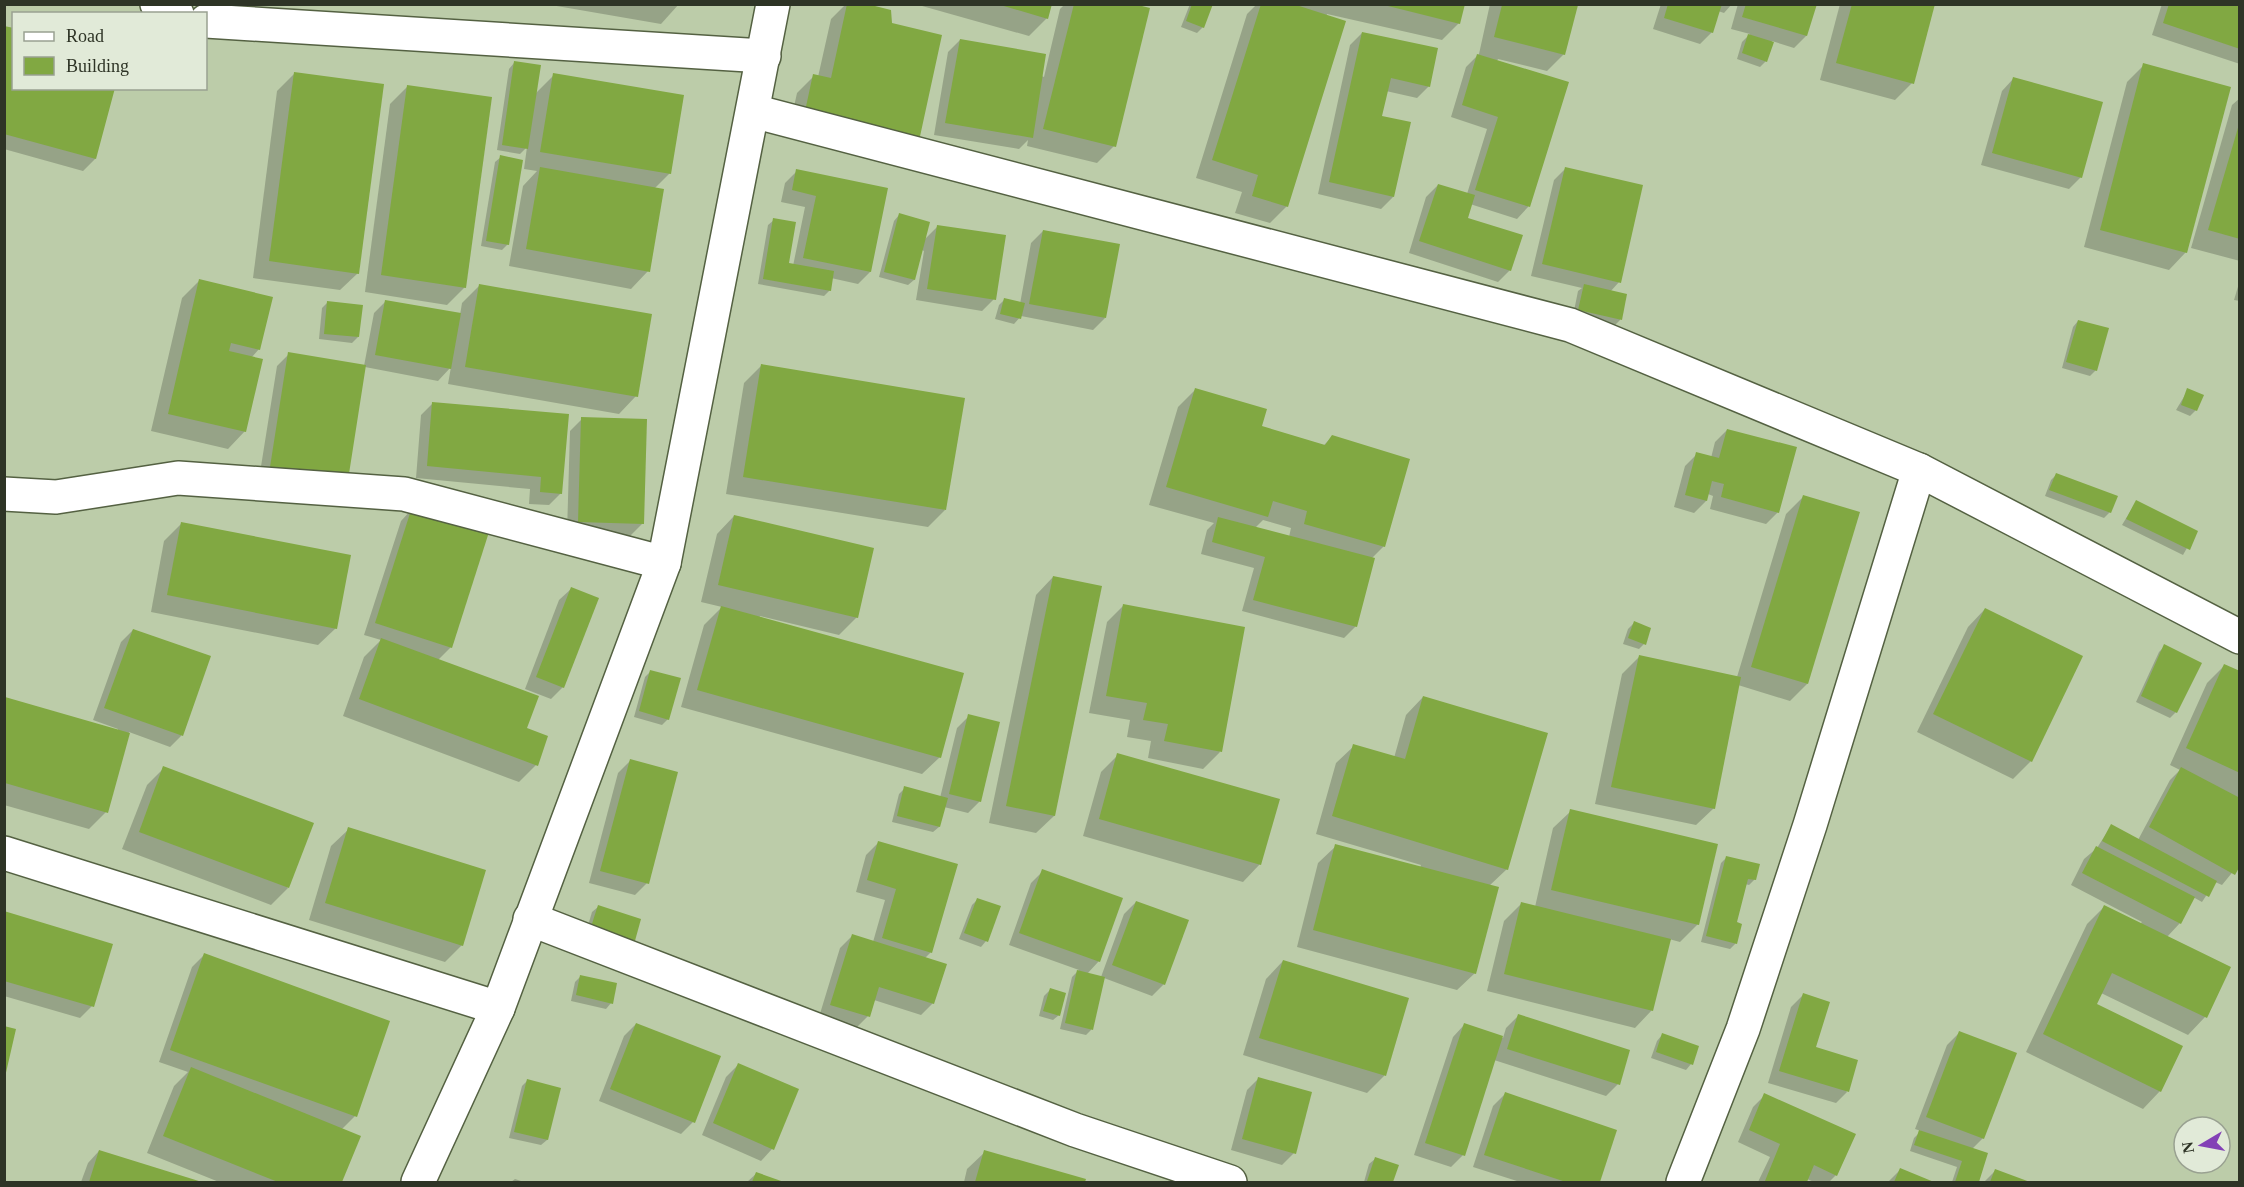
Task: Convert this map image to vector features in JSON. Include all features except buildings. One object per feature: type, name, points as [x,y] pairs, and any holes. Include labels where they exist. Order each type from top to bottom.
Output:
[{"type":"street","points":[[157,4],[173,12]]},
{"type":"street","points":[[418,1182],[498,1008],[664,562],[773,4]]},
{"type":"street","points":[[207,21],[764,56]]},
{"type":"street","points":[[753,111],[1570,325],[1919,470],[2240,637]]},
{"type":"street","points":[[1683,1182],[1743,1029],[1807,836],[1919,470]]},
{"type":"street","points":[[4,494],[56,496],[178,478],[404,494],[664,562]]},
{"type":"street","points":[[4,853],[498,1008]]},
{"type":"street","points":[[530,919],[1075,1130],[1230,1182]]}]
